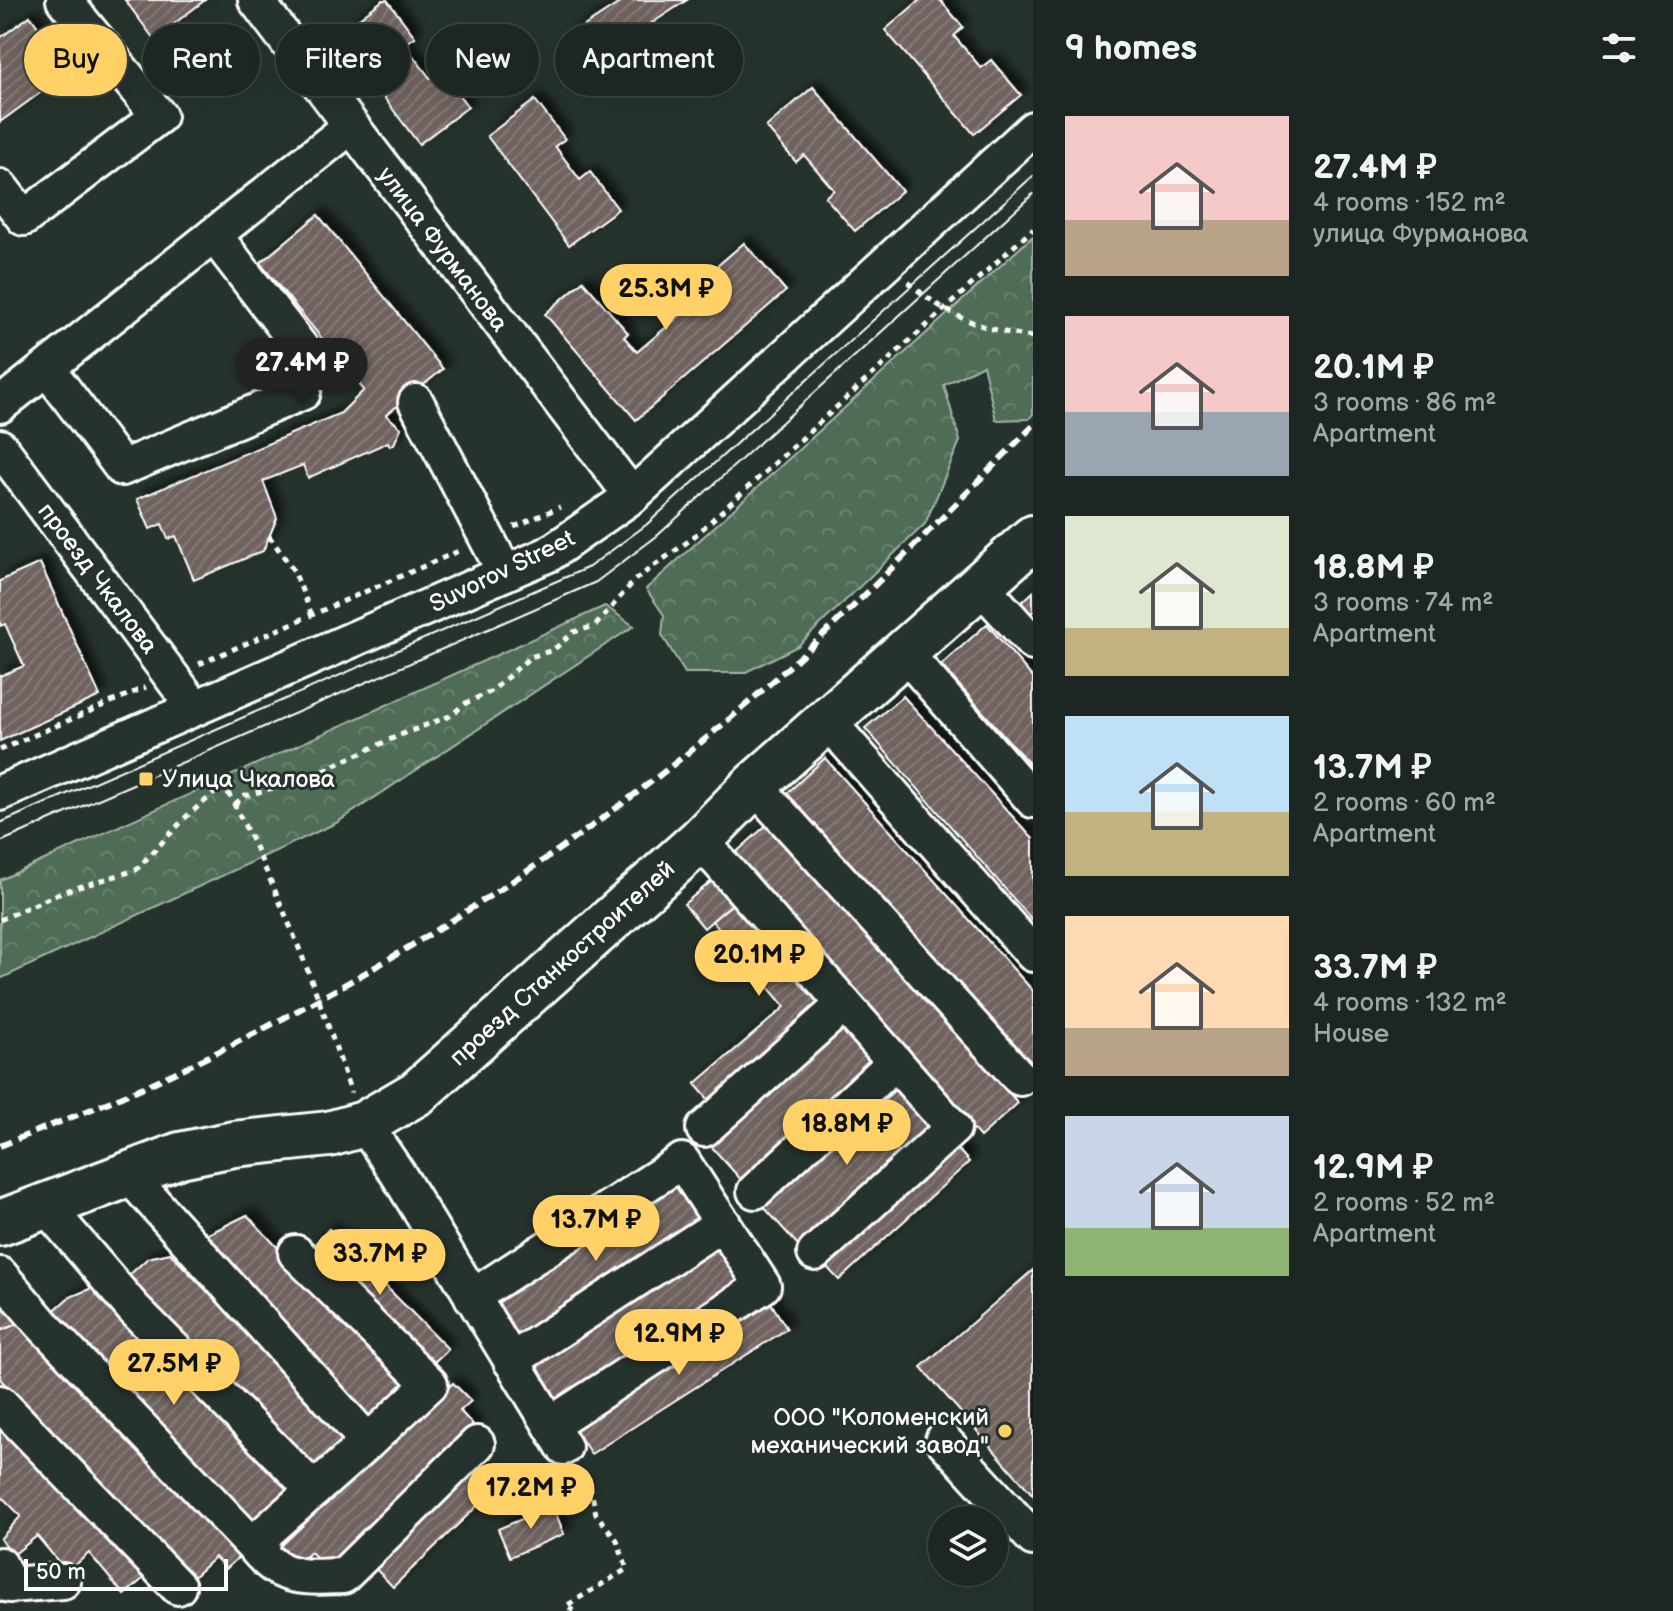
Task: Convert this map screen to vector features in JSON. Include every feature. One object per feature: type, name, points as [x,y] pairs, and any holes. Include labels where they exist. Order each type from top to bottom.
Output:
[{"type":"main road","name":"проезд Станкостроителей","points":[[0,1223],[180,1155],[234,1144],[329,1134],[364,1124],[417,1093],[700,840],[754,785],[1033,538]]},
{"type":"street","points":[[0,187],[24,218],[159,116],[64,0]]},
{"type":"street","name":"улица Фурманова","points":[[256,0],[623,487]]},
{"type":"street","points":[[0,405],[351,126]]},
{"type":"street","name":"Suvorov Street","points":[[0,793],[549,554],[623,487],[887,263],[1033,129]]},
{"type":"street","points":[[47,368],[122,468],[303,392],[308,357],[214,235]]},
{"type":"street","points":[[416,402],[505,573]]},
{"type":"street","name":"проезд Чкалова","points":[[0,447],[195,708]]},
{"type":"street","points":[[980,585],[1033,643]]},
{"type":"street","points":[[904,652],[1033,800]]},
{"type":"street","points":[[827,720],[1033,954]]},
{"type":"street","points":[[754,785],[1020,1078]]},
{"type":"street","points":[[700,840],[953,1128],[815,1253]]},
{"type":"street","points":[[704,1129],[844,1004]]},
{"type":"street","points":[[755,1191],[895,1062]]},
{"type":"street","points":[[364,1124],[557,1436],[763,1286],[682,1161],[472,1297]]},
{"type":"street","points":[[127,1173],[368,1442]]},
{"type":"street","points":[[45,1205],[133,1308],[314,1490]]},
{"type":"street","points":[[511,1361],[723,1223]]},
{"type":"street","points":[[261,1554],[264,1534],[430,1384],[296,1253]]},
{"type":"street","points":[[0,1275],[41,1323],[274,1569],[308,1577],[343,1576],[477,1444]]},
{"type":"street","points":[[0,1403],[178,1587]]},
{"type":"street","points":[[943,1440],[1033,1538]]},
{"type":"street","points":[[3,1579],[63,1581]]},
{"type":"path","points":[[235,804],[245,796],[307,778],[400,735],[450,716],[466,703],[492,691],[530,657],[553,650],[574,632],[595,626],[636,579],[702,530],[1033,229]]},
{"type":"path","points":[[887,263],[953,316],[1003,333],[1033,337]]},
{"type":"path","points":[[0,750],[575,501],[623,487]]},
{"type":"path","points":[[269,536],[294,571],[312,615]]},
{"type":"path","points":[[0,920],[62,892],[136,870],[187,816],[224,785],[262,855],[301,946],[364,1124]]},
{"type":"path","points":[[557,1436],[591,1490],[596,1514],[617,1540],[627,1569],[566,1606],[574,1611]]},
{"type":"green space","points":[[1033,236],[1033,414],[1029,419],[996,420],[983,365],[944,385],[960,441],[925,524],[798,646],[744,673],[685,673],[662,635],[664,615],[646,589]]},
{"type":"green space","points":[[605,606],[634,626],[336,823],[0,979],[0,880]]},
{"type":"building","points":[[125,0],[205,0],[174,24],[143,24]]},
{"type":"building","points":[[387,0],[405,24],[351,24]]},
{"type":"building","points":[[624,0],[687,0],[650,24],[587,24]]},
{"type":"building","points":[[920,0],[940,0],[963,27],[954,36],[981,68],[991,60],[1021,95],[974,134],[885,30]]},
{"type":"building","points":[[30,16],[36,24],[24,24],[24,96],[36,96],[0,122],[0,38]]},
{"type":"building","points":[[410,52],[426,73],[426,96],[460,96],[468,107],[419,144],[383,96],[410,96]]},
{"type":"building","points":[[813,87],[902,191],[855,231],[825,197],[834,190],[804,155],[796,162],[766,127]]},
{"type":"building","points":[[535,100],[565,139],[555,146],[580,180],[590,172],[618,209],[569,245],[487,136]]},
{"type":"building","points":[[318,215],[443,369],[386,415],[401,428],[394,444],[390,446],[388,442],[308,478],[303,465],[263,481],[277,518],[263,551],[194,580],[176,536],[168,539],[162,524],[150,529],[137,499],[341,413],[364,390],[260,263]]},
{"type":"building","points":[[744,243],[786,291],[636,420],[545,314],[583,281],[628,333],[624,337],[637,352],[718,283],[709,273]]},
{"type":"building","points":[[40,563],[100,696],[0,741],[0,676],[24,666],[5,624],[0,626],[0,581]]},
{"type":"building","points":[[1033,592],[1033,616],[1021,603]]},
{"type":"building","points":[[987,624],[1033,678],[1033,768],[941,665]]},
{"type":"building","points":[[903,696],[1033,839],[1033,921],[865,728]]},
{"type":"building","points":[[825,758],[1033,991],[1033,1071],[786,794]]},
{"type":"building","points":[[769,823],[1018,1103],[980,1137],[731,857]]},
{"type":"building","points":[[718,876],[738,899],[704,928],[684,904]]},
{"type":"building","points":[[735,902],[822,1004],[709,1100],[695,1084],[785,1007],[712,921]]},
{"type":"building","points":[[841,1027],[876,1066],[744,1183],[710,1145]]},
{"type":"building","points":[[896,1089],[930,1128],[798,1245],[763,1206]]},
{"type":"building","points":[[955,1146],[969,1162],[839,1280],[824,1264]]},
{"type":"building","points":[[678,1179],[706,1221],[515,1347],[487,1304]]},
{"type":"building","points":[[247,1215],[406,1384],[370,1418],[200,1238]]},
{"type":"building","points":[[329,1229],[448,1349],[431,1365],[313,1246]]},
{"type":"building","points":[[724,1239],[753,1283],[559,1409],[530,1366]]},
{"type":"building","points":[[170,1253],[351,1440],[316,1473],[127,1277],[148,1258]]},
{"type":"building","name":"ООО \"Коломенский механический завод\"","points":[[1033,1270],[1033,1495],[921,1367]]},
{"type":"building","points":[[92,1288],[295,1492],[256,1530],[49,1315],[68,1298]]},
{"type":"building","points":[[769,1300],[787,1329],[591,1454],[572,1425]]},
{"type":"building","points":[[0,1302],[19,1323],[0,1331]]},
{"type":"building","points":[[25,1321],[244,1552],[226,1569],[215,1557],[190,1580],[0,1379],[0,1331]]},
{"type":"building","points":[[453,1383],[471,1401],[460,1411],[477,1429],[328,1570],[311,1552],[298,1564],[281,1546]]},
{"type":"building","points":[[0,1417],[145,1577],[124,1595],[89,1553],[67,1572],[37,1536],[13,1555],[0,1539],[21,1516],[0,1495]]},
{"type":"building","points":[[478,1465],[498,1486],[393,1587],[373,1566]]},
{"type":"building","points":[[553,1506],[564,1534],[510,1557],[498,1529]]},
{"type":"tram line","points":[[0,823],[589,567],[646,525],[1033,176]]},
{"type":"tram line","points":[[0,842],[596,582],[657,536],[1033,194]]},
{"type":"railway","points":[[0,1146],[148,1085],[295,1012],[440,928],[579,835],[646,786],[753,699],[875,585],[1033,426]]},
{"type":"place","name":"Улица Чкалова","points":[[146,779]]},
{"type":"place","name":"ООО \"Коломенский механический завод\"","points":[[1005,1431]]}]
